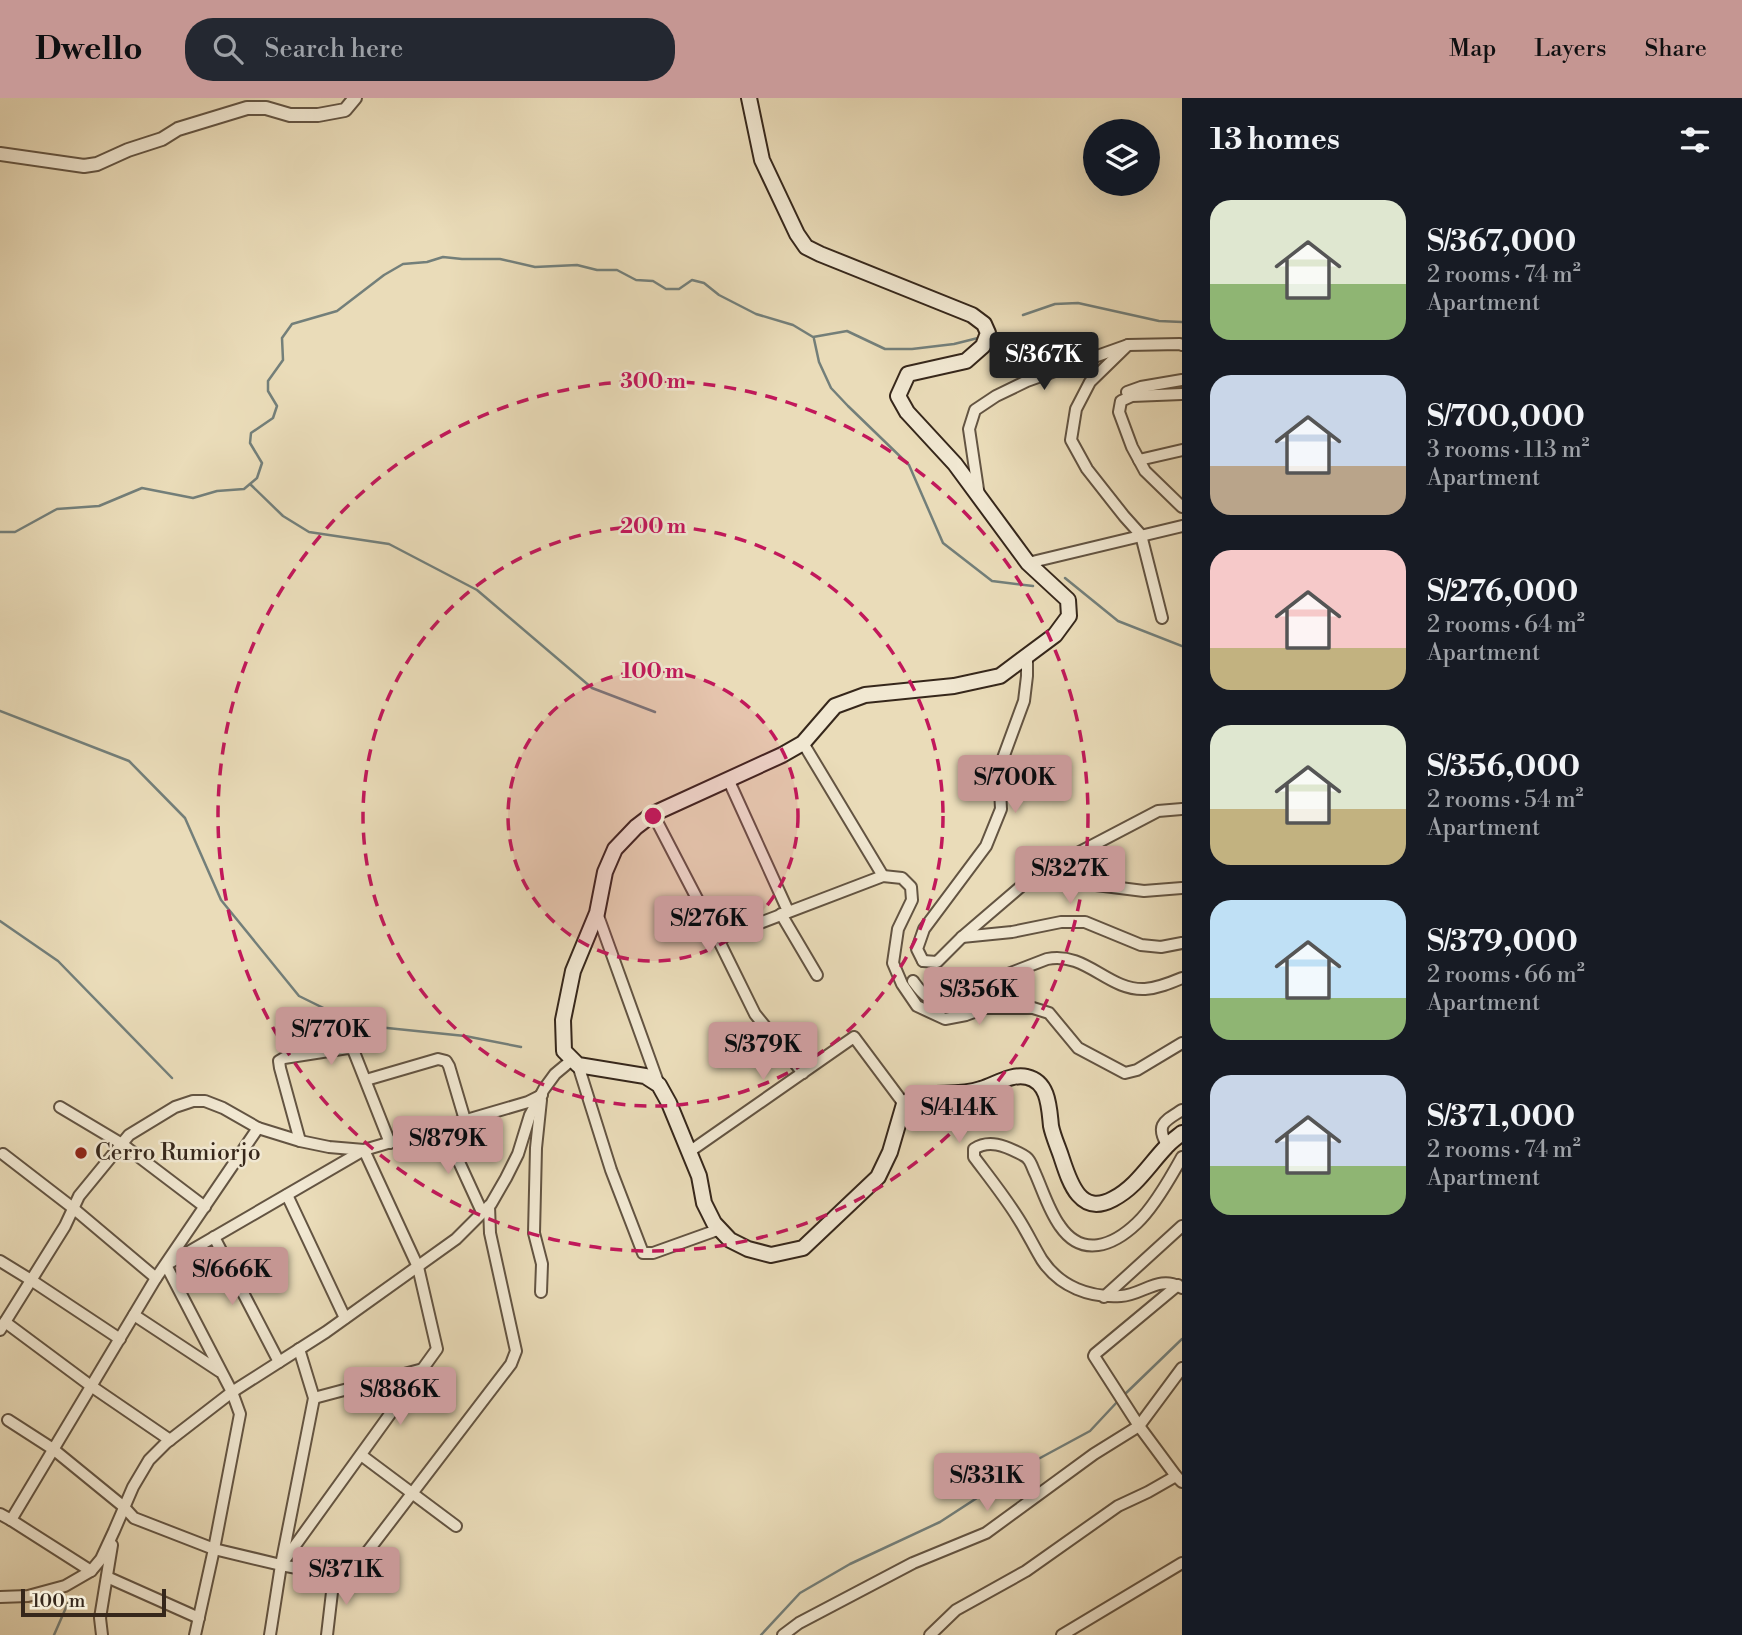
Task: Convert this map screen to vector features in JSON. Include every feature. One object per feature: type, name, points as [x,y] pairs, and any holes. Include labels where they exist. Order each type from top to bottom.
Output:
[{"type":"main road","points":[[749,98],[762,160],[797,234],[806,247],[972,316],[984,324],[988,333],[983,346],[966,361],[908,374],[898,396],[907,412],[956,464],[1028,563],[1068,600],[1069,616],[1055,635],[1000,676],[954,686],[866,695],[835,706],[803,743],[653,814],[636,827],[615,849],[605,872],[597,913],[573,971],[562,1020],[564,1051],[575,1062],[645,1076],[659,1085],[699,1176],[704,1203],[714,1223],[730,1240],[748,1250],[771,1255],[803,1248],[878,1177],[890,1152],[904,1104],[915,1097],[973,1092],[1013,1077],[1026,1076],[1038,1082],[1050,1107],[1051,1127],[1068,1178],[1074,1191],[1091,1203],[1110,1201],[1132,1186],[1167,1145],[1182,1133]]},
{"type":"street","points":[[0,154],[84,166],[97,164],[162,139],[178,129],[247,108],[318,115],[345,110],[355,98]]},
{"type":"street","points":[[979,496],[969,429],[975,410],[1027,381],[1128,345],[1182,345]]},
{"type":"street","points":[[1128,345],[1090,382],[1076,409],[1071,440],[1087,469],[1141,536],[1161,618]]},
{"type":"street","points":[[1182,380],[1141,387],[1126,393],[1119,412],[1132,447],[1145,471],[1182,507]]},
{"type":"street","points":[[1121,401],[1132,396],[1182,394]]},
{"type":"street","points":[[1139,460],[1182,450]]},
{"type":"street","points":[[1028,563],[1182,526]]},
{"type":"street","points":[[923,961],[917,949],[924,929],[986,846],[1000,809],[999,769],[1024,701],[1027,656]]},
{"type":"street","points":[[803,743],[883,876]]},
{"type":"street","points":[[728,779],[784,913],[817,975]]},
{"type":"street","points":[[923,961],[937,962],[1032,877],[1158,811],[1182,809]]},
{"type":"street","points":[[653,814],[755,1014],[803,1073]]},
{"type":"street","points":[[719,939],[883,876],[902,878],[911,887],[912,900],[898,929],[893,963],[907,982],[924,996],[946,998],[1046,959],[1058,957],[1072,958],[1124,986],[1143,989],[1160,987],[1182,978]]},
{"type":"street","points":[[1032,877],[1042,884],[1097,885],[1144,891],[1182,888]]},
{"type":"street","points":[[597,913],[659,1085]]},
{"type":"street","points":[[962,937],[1012,932],[1061,922],[1085,922],[1141,944],[1161,947],[1182,943]]},
{"type":"street","points":[[907,982],[923,961]]},
{"type":"street","points":[[907,982],[916,1006],[945,1019],[985,1008],[1033,1008],[1049,1013],[1078,1048],[1125,1073],[1137,1070],[1182,1043]]},
{"type":"street","points":[[689,1152],[854,1037],[904,1104]]},
{"type":"street","points":[[300,1141],[279,1061],[284,1058],[352,1049],[390,1143]]},
{"type":"street","points":[[366,1080],[438,1059],[446,1061],[465,1120]]},
{"type":"street","points":[[541,1292],[542,1264],[534,1233],[536,1148],[542,1095],[555,1074],[575,1062],[611,1170],[643,1253],[653,1253],[720,1229]]},
{"type":"street","points":[[166,1265],[364,1150],[528,1102],[542,1095]]},
{"type":"street","points":[[0,1597],[28,1596],[65,1586],[91,1572],[101,1559],[132,1487],[149,1460],[170,1440],[232,1392],[345,1318],[456,1239],[486,1209],[506,1178],[518,1154],[530,1115],[542,1095]]},
{"type":"street","points":[[170,1440],[2,1326],[65,1226],[79,1196],[129,1135],[175,1107],[192,1101],[205,1101],[258,1128],[300,1141],[364,1150]]},
{"type":"street","points":[[60,1107],[122,1144],[205,1207]]},
{"type":"street","points":[[1167,1145],[1161,1135],[1162,1127],[1166,1120],[1182,1110]]},
{"type":"street","points":[[8,1420],[53,1449],[134,1518],[214,1549],[281,1565],[334,1575],[345,1575],[355,1569],[510,1364],[516,1351],[486,1209],[443,1127]]},
{"type":"street","points":[[91,1572],[5,1517],[53,1449],[156,1279],[258,1128]]},
{"type":"street","points":[[1180,1287],[1166,1282],[1125,1296],[1104,1297],[1085,1293],[1058,1279],[1043,1262],[1018,1217],[974,1157],[974,1149],[985,1144],[1003,1145],[1028,1158],[1058,1223],[1069,1238],[1083,1246],[1102,1245],[1138,1222],[1169,1180],[1182,1157]]},
{"type":"street","points":[[281,1565],[437,1349],[418,1267],[364,1150]]},
{"type":"street","points":[[3,1154],[74,1208],[156,1279]]},
{"type":"street","points":[[287,1195],[345,1318]]},
{"type":"street","points":[[1104,1297],[1182,1226]]},
{"type":"street","points":[[214,1237],[279,1362]]},
{"type":"street","points":[[0,1261],[120,1339]]},
{"type":"street","points":[[166,1265],[223,1373],[240,1414],[195,1635]]},
{"type":"street","points":[[930,1635],[956,1610],[1026,1571],[1118,1506],[1179,1479],[1139,1426],[1094,1356],[1180,1287]]},
{"type":"street","points":[[134,1315],[223,1373]]},
{"type":"street","points":[[270,1635],[314,1398],[299,1349]]},
{"type":"street","points":[[783,1635],[799,1623],[913,1563],[986,1533],[1094,1454],[1139,1426],[1182,1368]]},
{"type":"street","points":[[314,1398],[423,1369]]},
{"type":"street","points":[[361,1455],[456,1526]]},
{"type":"street","points":[[102,1635],[100,1618],[114,1531]]},
{"type":"street","points":[[1062,1635],[1182,1563]]},
{"type":"street","points":[[327,1635],[334,1575]]},
{"type":"street","points":[[107,1577],[199,1618]]},
{"type":"waterway","points":[[0,532],[15,532],[57,509],[99,506],[142,488],[193,498],[217,491],[244,489],[257,478],[262,463],[250,443],[251,433],[273,418],[277,406],[268,391],[268,381],[283,360],[282,338],[292,324],[337,311],[403,264],[427,262],[443,257],[500,259],[535,267],[577,265],[597,270],[617,270],[636,280],[653,281],[666,289],[679,289],[692,280],[704,283],[719,295],[756,314],[793,325],[813,337],[847,331],[885,349],[954,344],[982,337]]},
{"type":"waterway","points":[[1023,315],[1055,304],[1078,303],[1159,321],[1182,322]]},
{"type":"waterway","points":[[814,339],[819,362],[831,388],[909,465],[943,543],[992,581],[1033,586]]},
{"type":"waterway","points":[[250,484],[283,516],[309,532],[389,544],[477,590],[592,688],[655,712]]},
{"type":"waterway","points":[[1065,578],[1118,621],[1182,646]]},
{"type":"waterway","points":[[0,711],[129,761],[185,818],[221,900],[299,996],[358,1025],[465,1036],[521,1047]]},
{"type":"waterway","points":[[0,921],[58,961],[172,1078]]},
{"type":"waterway","points":[[1123,1396],[1182,1339]]},
{"type":"waterway","points":[[761,1635],[800,1593],[850,1564],[940,1522],[1029,1464],[1090,1431],[1118,1401]]},
{"type":"waterway","points":[[54,1635],[68,1603]]},
{"type":"place","name":"Cerro Rumiorjo","points":[[81,1153]]}]
